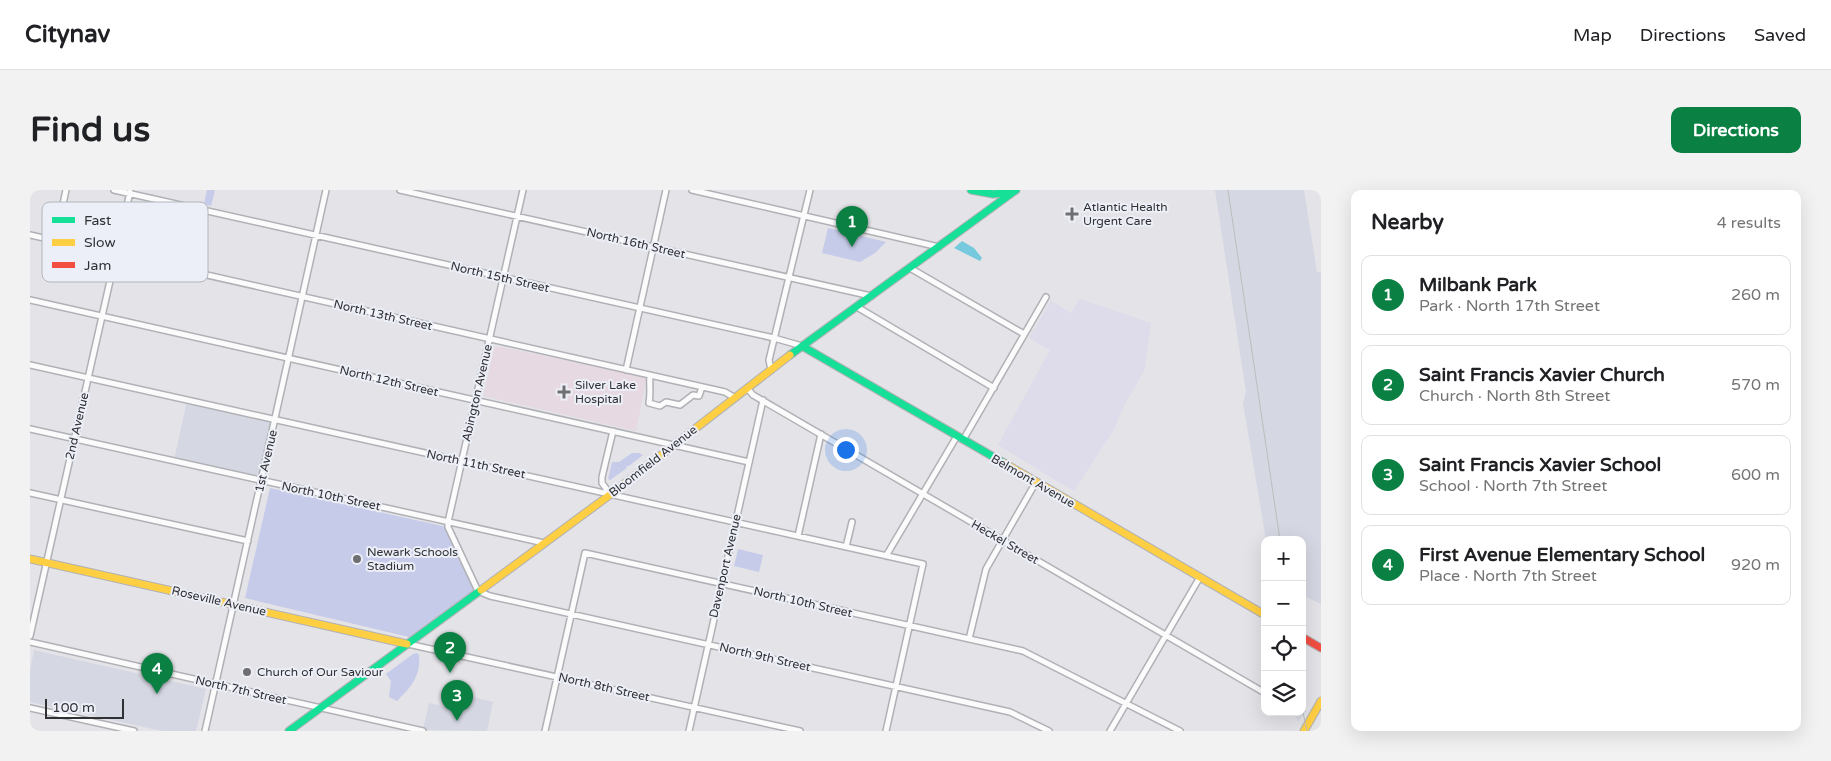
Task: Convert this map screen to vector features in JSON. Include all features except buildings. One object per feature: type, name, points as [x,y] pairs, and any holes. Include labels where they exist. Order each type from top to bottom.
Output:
[{"type":"street","name":"North 15th Street","points":[[114,190],[172,202]]},
{"type":"street","name":"1st Avenue","points":[[205,731],[326,190]]},
{"type":"street","name":"North 16th Street","points":[[400,190],[871,296]]},
{"type":"street","name":"Abington Avenue","points":[[448,522],[523,190]]},
{"type":"street","points":[[626,370],[666,190]]},
{"type":"street","points":[[692,190],[940,247]]},
{"type":"street","points":[[771,370],[769,360],[810,190]]},
{"type":"street","points":[[971,190],[993,194],[1013,191]]},
{"type":"street","name":"Bloomfield Avenue","points":[[289,731],[611,494],[802,346],[940,247],[1013,191]]},
{"type":"street","name":"North 15th Street","points":[[208,210],[774,338],[802,346]]},
{"type":"street","points":[[910,268],[1024,334]]},
{"type":"street","name":"North 13th Street","points":[[208,276],[725,392],[735,398]]},
{"type":"street","name":"2nd Avenue","points":[[30,636],[109,282]]},
{"type":"street","points":[[886,556],[923,494],[994,388],[1046,297]]},
{"type":"street","name":"North 12th Street","points":[[30,300],[749,462]]},
{"type":"street","points":[[857,307],[994,388]]},
{"type":"street","name":"Belmont Avenue","points":[[802,346],[1261,613]]},
{"type":"street","name":"North 11th Street","points":[[30,365],[923,564],[909,626]]},
{"type":"street","points":[[650,375],[649,384],[651,390],[648,403],[660,406],[666,402],[680,405],[693,395],[699,396],[702,387]]},
{"type":"street","name":"Heckel Street","points":[[747,388],[753,395],[1261,691]]},
{"type":"street","name":"Davenport Avenue","points":[[689,731],[762,400]]},
{"type":"street","name":"North 10th Street","points":[[30,429],[544,543]]},
{"type":"street","points":[[611,494],[602,482],[602,477],[613,431]]},
{"type":"street","points":[[798,536],[821,434]]},
{"type":"street","points":[[969,638],[985,572],[1036,482]]},
{"type":"street","points":[[30,493],[248,541]]},
{"type":"street","points":[[448,522],[449,529],[478,591]]},
{"type":"street","points":[[846,547],[852,522]]},
{"type":"street","name":"North 10th Street","points":[[572,614],[585,553],[1021,650],[1180,731]]},
{"type":"street","name":"Roseville Avenue","points":[[30,559],[407,644]]},
{"type":"street","points":[[1110,731],[1200,577]]},
{"type":"street","name":"North 9th Street","points":[[478,591],[486,595],[1013,713],[1049,731]]},
{"type":"street","points":[[545,731],[572,614]]},
{"type":"street","points":[[886,731],[909,626]]},
{"type":"street","points":[[1306,639],[1321,648]]},
{"type":"street","name":"North 7th Street","points":[[30,642],[320,708],[402,729],[423,731]]},
{"type":"street","name":"North 8th Street","points":[[407,644],[800,731]]},
{"type":"street","points":[[1304,731],[1321,701]]},
{"type":"street","points":[[30,708],[134,731]]},
{"type":"shaded area","points":[[207,190],[215,190],[211,206],[208,205],[208,202],[204,202]]},
{"type":"shaded area","points":[[1215,190],[1304,190],[1317,272],[1321,272],[1321,604],[1306,597],[1306,536],[1265,536],[1243,403],[1246,392]]},
{"type":"shaded area","points":[[828,228],[886,242],[875,253],[860,262],[822,253]]},
{"type":"shaded area","points":[[1080,299],[1151,323],[1144,371],[1124,406],[1114,429],[1074,491],[998,445],[1050,350],[1029,338],[1051,301],[1071,313]]},
{"type":"shaded area","name":"Silver Lake Hospital","points":[[495,346],[647,376],[636,431],[483,396]]},
{"type":"shaded area","points":[[187,401],[275,420],[260,479],[174,460]]},
{"type":"shaded area","points":[[632,453],[643,455],[610,480],[608,479],[612,462],[619,462]]},
{"type":"shaded area","name":"Newark Schools Stadium","points":[[270,488],[447,527],[475,591],[408,643],[409,637],[245,598]]},
{"type":"shaded area","points":[[738,549],[763,555],[759,572],[734,566]]},
{"type":"shaded area","points":[[34,650],[206,689],[196,731],[162,731],[30,702],[30,670]]},
{"type":"shaded area","points":[[417,653],[419,655],[419,662],[414,681],[397,701],[389,697],[391,681],[386,674]]},
{"type":"shaded area","points":[[469,696],[493,702],[487,731],[423,730],[429,703],[465,711]]},
{"type":"shaded area","points":[[1294,716],[1302,716],[1298,722]]},
{"type":"water","points":[[962,241],[974,248],[982,258],[980,261],[954,248]]},
{"type":"tram line","points":[[1228,190],[1279,536]]},
{"type":"tram line","points":[[1304,716],[1307,731]]},
{"type":"traffic: fast","points":[[971,190],[993,194],[1012,192]]},
{"type":"traffic: fast","points":[[790,355],[1016,190]]},
{"type":"traffic: fast","points":[[802,346],[1004,463]]},
{"type":"traffic: fast","points":[[289,731],[481,590]]},
{"type":"traffic: slow","points":[[481,590],[611,494],[790,355]]},
{"type":"traffic: slow","points":[[1004,463],[1261,613]]},
{"type":"traffic: slow","points":[[30,559],[407,644]]},
{"type":"traffic: slow","points":[[1304,731],[1321,701]]},
{"type":"traffic: jam","points":[[1306,639],[1321,648]]},
{"type":"place","name":"Atlantic Health Urgent Care","points":[[1072,214]]},
{"type":"place","name":"Milbank Park","points":[[852,247]]},
{"type":"place","name":"Silver Lake Hospital","points":[[564,392]]},
{"type":"place","name":"Newark Schools Stadium","points":[[357,559]]},
{"type":"place","name":"Church of Our Saviour","points":[[247,672]]},
{"type":"place","name":"Saint Francis Xavier Church","points":[[450,673]]},
{"type":"place","name":"First Avenue Elementary School","points":[[157,694]]},
{"type":"place","name":"Saint Francis Xavier School","points":[[457,721]]}]
